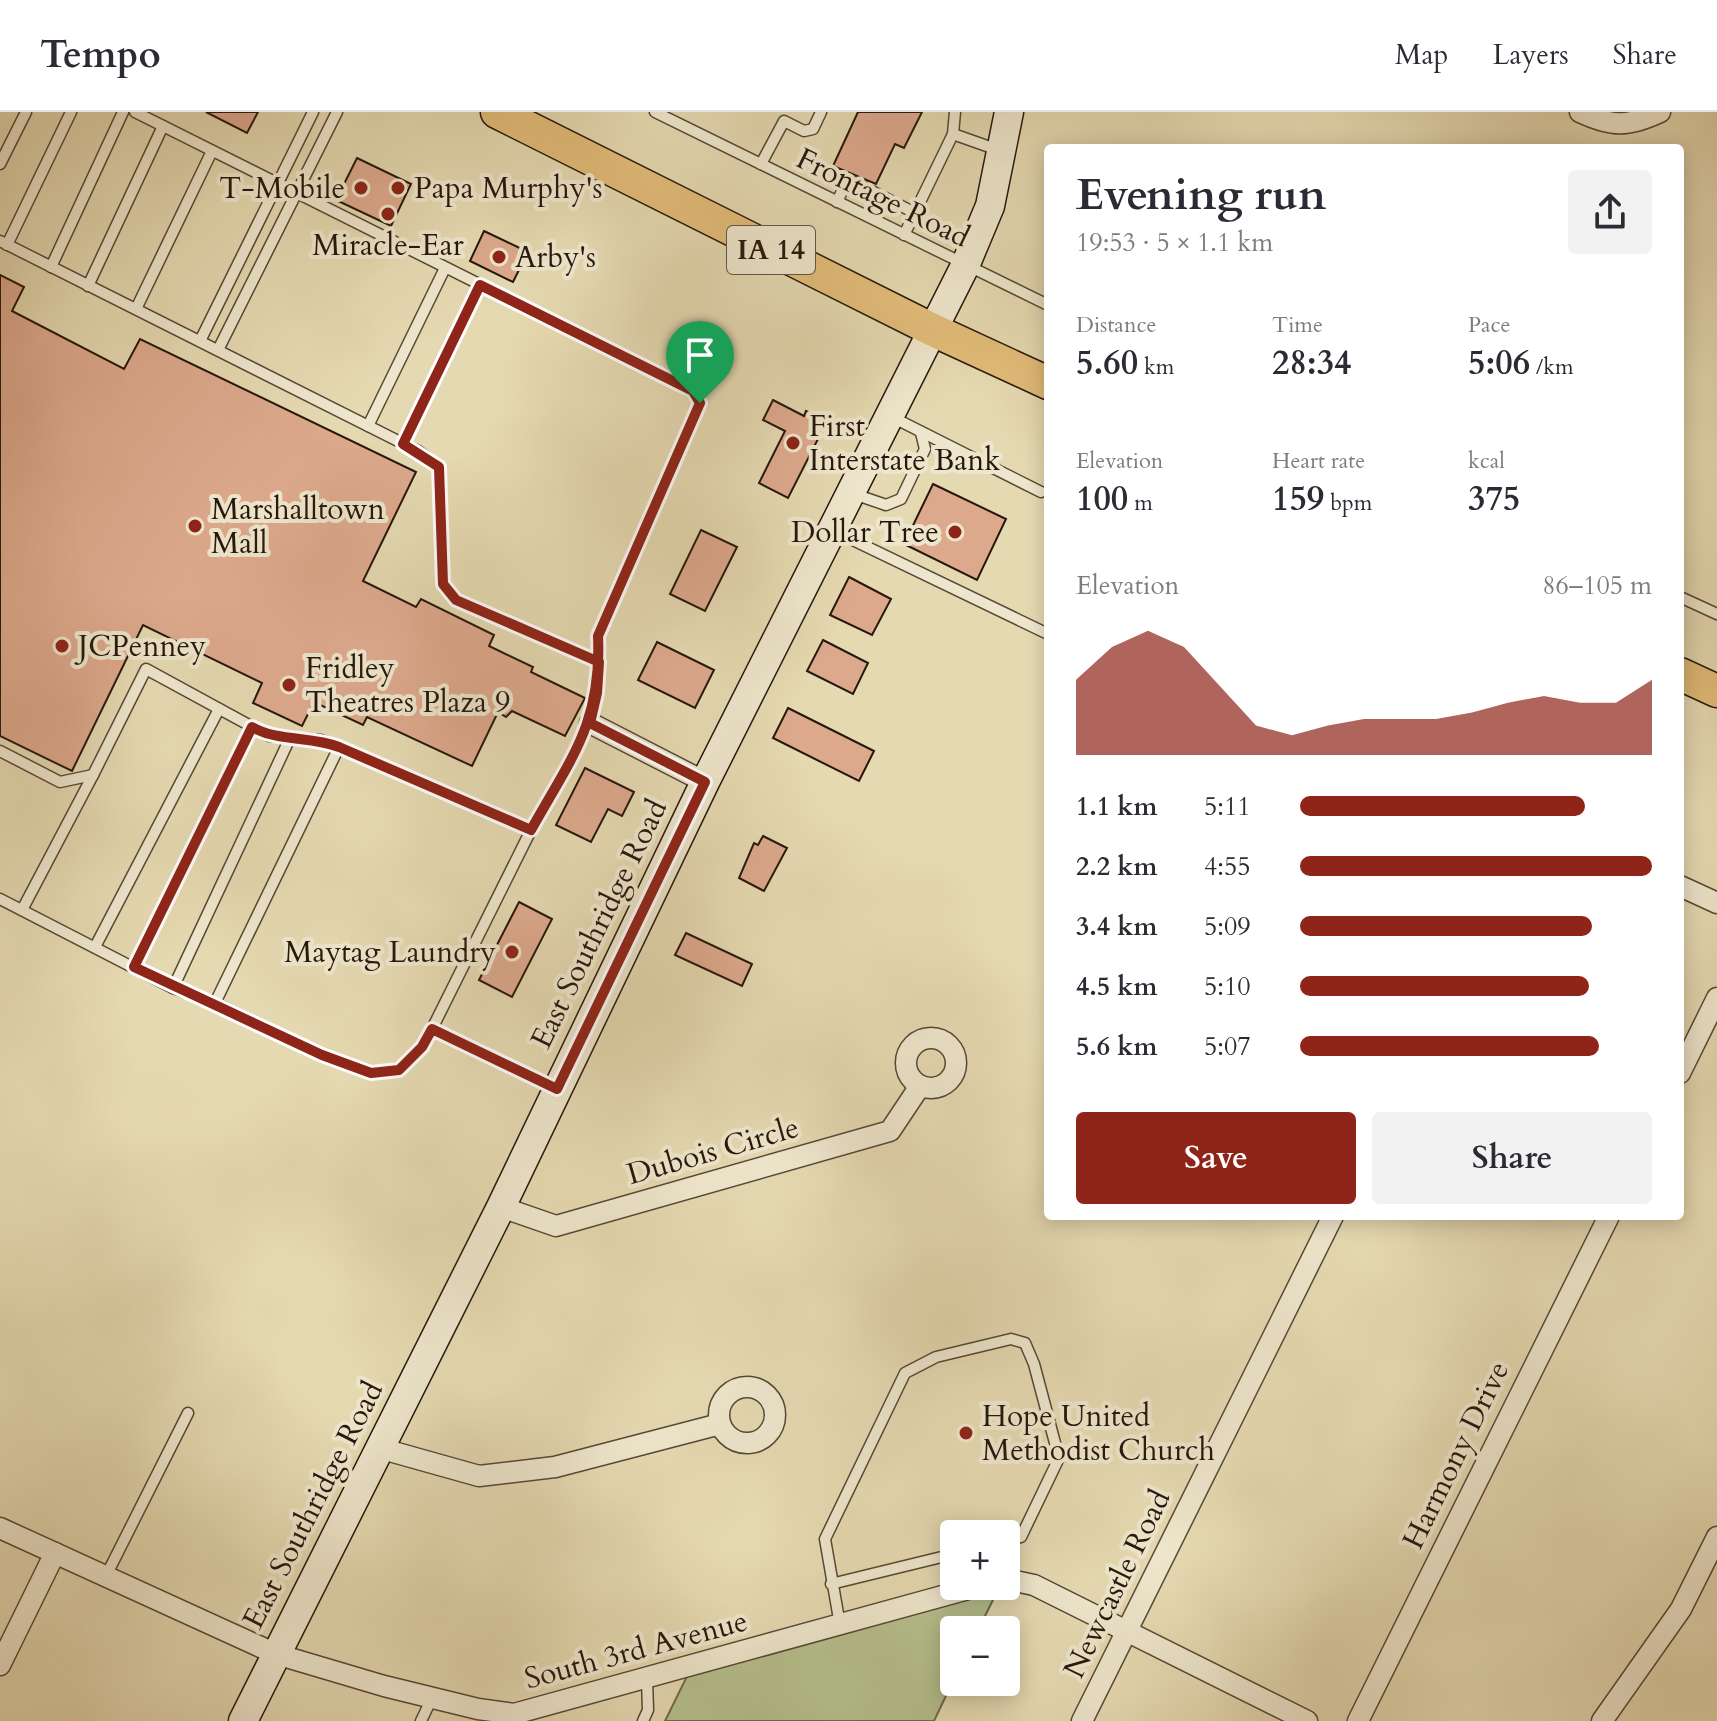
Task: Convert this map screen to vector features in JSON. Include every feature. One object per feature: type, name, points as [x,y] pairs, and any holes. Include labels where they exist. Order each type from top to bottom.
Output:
[{"type":"main road","name":"IA 14","points":[[497,112],[933,330],[1044,381]]},
{"type":"main road","points":[[1684,676],[1717,691]]},
{"type":"street","name":"East Southridge Road","points":[[243,1721],[501,1207],[705,782],[965,266],[990,206],[1009,112]]},
{"type":"street","points":[[1580,112],[1599,121],[1632,125],[1660,112]]},
{"type":"street","points":[[590,723],[705,782]]},
{"type":"street","points":[[1684,888],[1717,903]]},
{"type":"street","points":[[1684,1065],[1717,998]]},
{"type":"street","name":"Dubois Circle","points":[[501,1207],[556,1226],[860,1140],[890,1131],[920,1086]]},
{"type":"street","name":"Newcastle Road","points":[[1082,1721],[1331,1220]]},
{"type":"street","name":"Harmony Drive","points":[[1358,1721],[1607,1220]]},
{"type":"street","points":[[379,1448],[479,1476],[555,1467],[720,1424]]},
{"type":"street","name":"South 3rd Avenue","points":[[0,1528],[276,1654],[515,1718],[940,1597]]},
{"type":"street","points":[[1602,1721],[1681,1609],[1717,1537]]},
{"type":"street","points":[[0,1665],[55,1553]]},
{"type":"street","points":[[1020,1582],[1034,1585],[1307,1721]]},
{"type":"lane","points":[[0,164],[26,112]]},
{"type":"lane","points":[[71,112],[3,243],[368,426],[439,467],[443,584],[456,600],[599,662]]},
{"type":"lane","points":[[51,267],[123,112]]},
{"type":"lane","points":[[0,899],[173,988],[215,1003],[322,1055],[371,1073],[399,1070],[422,1047],[432,1029],[531,830],[590,723],[597,693],[598,636],[700,403],[693,391],[135,112]]},
{"type":"lane","points":[[200,341],[313,112]]},
{"type":"lane","points":[[218,350],[337,112]]},
{"type":"lane","name":"Frontage Road","points":[[655,112],[679,117],[761,164],[1044,303]]},
{"type":"lane","points":[[761,164],[784,121],[804,131],[813,129],[821,112]]},
{"type":"lane","points":[[904,235],[953,134],[955,112]]},
{"type":"lane","points":[[88,286],[163,126]]},
{"type":"lane","points":[[953,134],[1003,151]]},
{"type":"lane","points":[[136,309],[212,151]]},
{"type":"lane","points":[[837,202],[847,177],[915,213]]},
{"type":"lane","points":[[368,426],[445,268]]},
{"type":"lane","points":[[403,444],[480,285]]},
{"type":"lane","points":[[890,416],[1041,492]]},
{"type":"lane","points":[[851,493],[886,505],[901,499],[925,449],[921,433]]},
{"type":"lane","points":[[832,530],[1044,632]]},
{"type":"lane","points":[[1684,599],[1717,614]]},
{"type":"lane","points":[[22,910],[146,669],[269,736],[321,740],[531,830]]},
{"type":"lane","points":[[95,947],[219,709]]},
{"type":"lane","points":[[134,967],[252,727]]},
{"type":"lane","points":[[173,988],[290,738]]},
{"type":"lane","points":[[215,1003],[339,747]]},
{"type":"lane","points":[[0,751],[60,782],[93,775]]},
{"type":"lane","points":[[432,1029],[557,1089]]},
{"type":"lane","points":[[840,1625],[825,1539],[905,1373],[936,1357],[1011,1339],[1025,1343],[1034,1364],[1059,1458],[1020,1537]]},
{"type":"lane","points":[[106,1576],[188,1413]]},
{"type":"lane","points":[[831,1584],[940,1557]]},
{"type":"lane","points":[[643,1721],[648,1710],[647,1679]]},
{"type":"lane","points":[[421,1721],[432,1698]]},
{"type":"green space","points":[[940,1597],[940,1600],[993,1600],[985,1616],[940,1616],[940,1696],[946,1696],[934,1721],[665,1721],[692,1666]]},
{"type":"building","points":[[206,112],[258,112],[247,133]]},
{"type":"building","points":[[858,112],[922,112],[904,148],[895,144],[876,184],[833,166]]},
{"type":"building","points":[[357,158],[411,184],[391,226],[336,200]]},
{"type":"building","name":"Arby's","points":[[484,231],[528,252],[513,282],[470,261]]},
{"type":"building","name":"Marshalltown Mall","points":[[0,275],[24,287],[12,311],[124,369],[140,339],[416,472],[363,581],[416,607],[421,599],[494,635],[489,646],[533,667],[531,672],[585,698],[565,736],[512,711],[506,717],[498,712],[472,766],[367,717],[363,725],[314,702],[302,726],[253,703],[262,683],[143,625],[72,771],[0,736]]},
{"type":"building","points":[[773,400],[804,416],[806,411],[821,419],[813,434],[819,437],[788,498],[759,483],[785,431],[763,420]]},
{"type":"building","name":"Dollar Tree","points":[[933,484],[1006,519],[977,580],[904,544]]},
{"type":"building","points":[[701,530],[737,547],[705,611],[670,594]]},
{"type":"building","points":[[849,577],[891,599],[872,635],[830,615]]},
{"type":"building","points":[[823,640],[868,663],[853,694],[807,671]]},
{"type":"building","points":[[657,642],[714,670],[695,708],[638,680]]},
{"type":"building","points":[[788,708],[874,751],[859,781],[773,738]]},
{"type":"building","points":[[585,768],[634,792],[622,816],[608,809],[591,842],[556,825]]},
{"type":"building","points":[[763,836],[787,848],[764,891],[739,878],[754,843],[758,845]]},
{"type":"building","points":[[519,902],[552,919],[512,997],[479,980]]},
{"type":"building","points":[[686,933],[752,964],[742,986],[675,955]]},
{"type":"place","name":"T-Mobile","points":[[361,188]]},
{"type":"place","name":"Papa Murphy's","points":[[398,188]]},
{"type":"place","name":"Miracle-Ear","points":[[388,214]]},
{"type":"place","name":"Arby's","points":[[499,257]]},
{"type":"place","name":"First Interstate Bank","points":[[793,443]]},
{"type":"place","name":"Marshalltown Mall","points":[[195,526]]},
{"type":"place","name":"Dollar Tree","points":[[955,532]]},
{"type":"place","name":"JCPenney","points":[[62,646]]},
{"type":"place","name":"Fridley Theatres Plaza 9","points":[[289,685]]},
{"type":"place","name":"Maytag Laundry","points":[[512,952]]},
{"type":"place","name":"Hope United Methodist Church","points":[[966,1433]]},
{"type":"route","points":[[700,403],[598,636],[599,662],[597,693],[590,723],[531,830],[321,740],[269,736],[252,727],[134,967],[173,988],[215,1003],[322,1055],[371,1073],[399,1070],[422,1047],[432,1029],[557,1089],[705,782],[590,723],[597,693],[599,662],[456,600],[443,584],[442,484],[439,467],[403,444],[480,285],[693,391],[700,403]]}]
